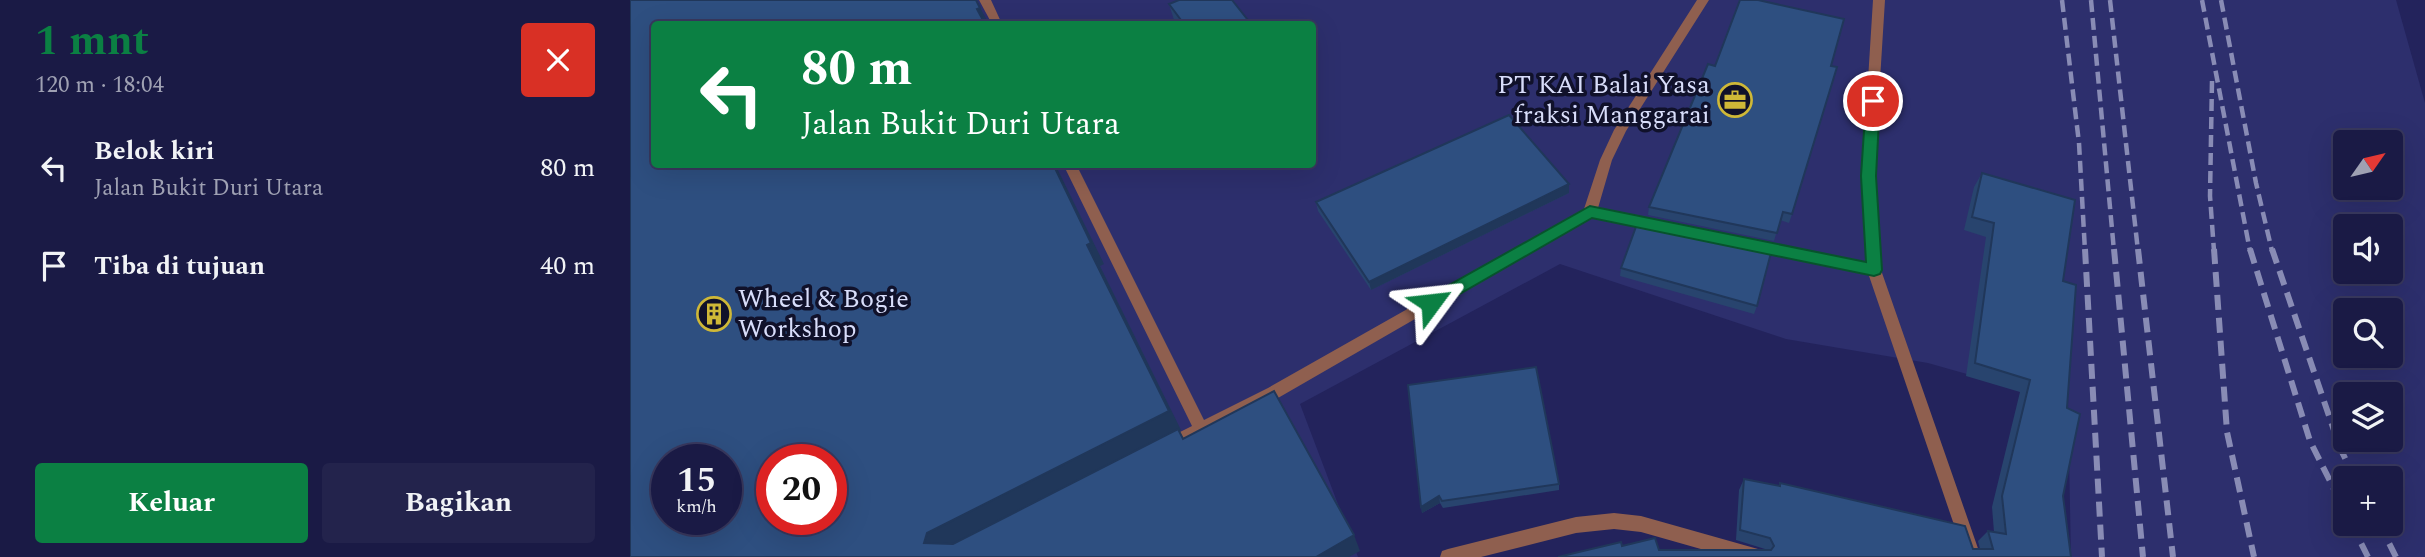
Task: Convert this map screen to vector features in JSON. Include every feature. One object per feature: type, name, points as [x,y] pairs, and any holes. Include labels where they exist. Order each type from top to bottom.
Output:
[{"type":"street","points":[[985,0],[996,21]]},
{"type":"street","points":[[1590,212],[1606,160],[1620,130],[1703,0]]},
{"type":"street","points":[[1879,0],[1868,176],[1874,270],[1973,557]]},
{"type":"street","points":[[1071,168],[1201,429]]},
{"type":"street","points":[[1152,454],[1273,393],[1590,212],[1671,229]]},
{"type":"street","points":[[1739,242],[1874,270]]},
{"type":"street","points":[[1448,557],[1576,525],[1614,521],[1642,524],[1758,557]]},
{"type":"shaded area","points":[[630,0],[2396,0],[2425,103],[2425,557],[2071,557],[2067,354],[2027,391],[1928,363],[1786,339],[1560,264],[1300,404],[1358,557],[630,557]]},
{"type":"building","points":[[630,0],[976,0],[983,21],[651,21],[651,168],[1055,168],[1091,243],[1087,245],[1169,411],[927,533],[924,543],[953,544],[1178,429],[1183,439],[1274,391],[1354,535],[1316,557],[630,557]]},
{"type":"building","points":[[1179,0],[1232,0],[1249,21],[1182,21],[1169,4]]},
{"type":"building","points":[[1740,0],[1758,0],[1844,19],[1831,66],[1837,67],[1792,214],[1783,212],[1777,233],[1649,207],[1708,64],[1715,66]]},
{"type":"building","points":[[1509,115],[1569,184],[1369,282],[1316,202]]},
{"type":"building","points":[[1982,173],[2075,200],[2063,281],[2076,285],[2067,408],[2080,414],[2063,496],[2071,557],[1558,557],[1621,542],[1622,546],[1655,538],[1659,550],[1771,550],[1774,546],[1770,538],[1740,530],[1744,479],[1780,486],[1780,483],[1965,526],[1973,549],[1993,549],[1988,531],[2006,534],[2002,496],[2030,380],[1975,363],[1994,223],[1972,217]]},
{"type":"building","points":[[1643,222],[1772,249],[1757,306],[1621,268],[1637,224],[1642,225]]},
{"type":"building","points":[[1536,367],[1559,484],[1442,501],[1439,496],[1421,507],[1408,385]]},
{"type":"railway","points":[[2062,0],[2079,143],[2085,251]]},
{"type":"railway","points":[[2091,0],[2114,251]]},
{"type":"railway","points":[[2110,0],[2138,251]]},
{"type":"railway","points":[[2202,0],[2250,251]]},
{"type":"railway","points":[[2221,0],[2256,183],[2272,251]]},
{"type":"railway","points":[[2212,81],[2210,196],[2214,251]]},
{"type":"railway","points":[[2085,249],[2102,557]]},
{"type":"railway","points":[[2114,249],[2143,557]]},
{"type":"railway","points":[[2138,249],[2173,557]]},
{"type":"railway","points":[[2214,249],[2227,432],[2254,557]]},
{"type":"railway","points":[[2250,249],[2310,441],[2333,487]]},
{"type":"railway","points":[[2272,249],[2340,448],[2349,466]]},
{"type":"railway","points":[[2358,536],[2368,557]]},
{"type":"railway","points":[[2386,536],[2396,557]]},
{"type":"place","name":"PT KAI Balai Yasa fraksi Manggarai","points":[[1735,100]]},
{"type":"place","name":"Wheel & Bogie Workshop","points":[[714,314]]},
{"type":"route","points":[[1431,303],[1590,212],[1874,270],[1868,176],[1873,101]]}]
